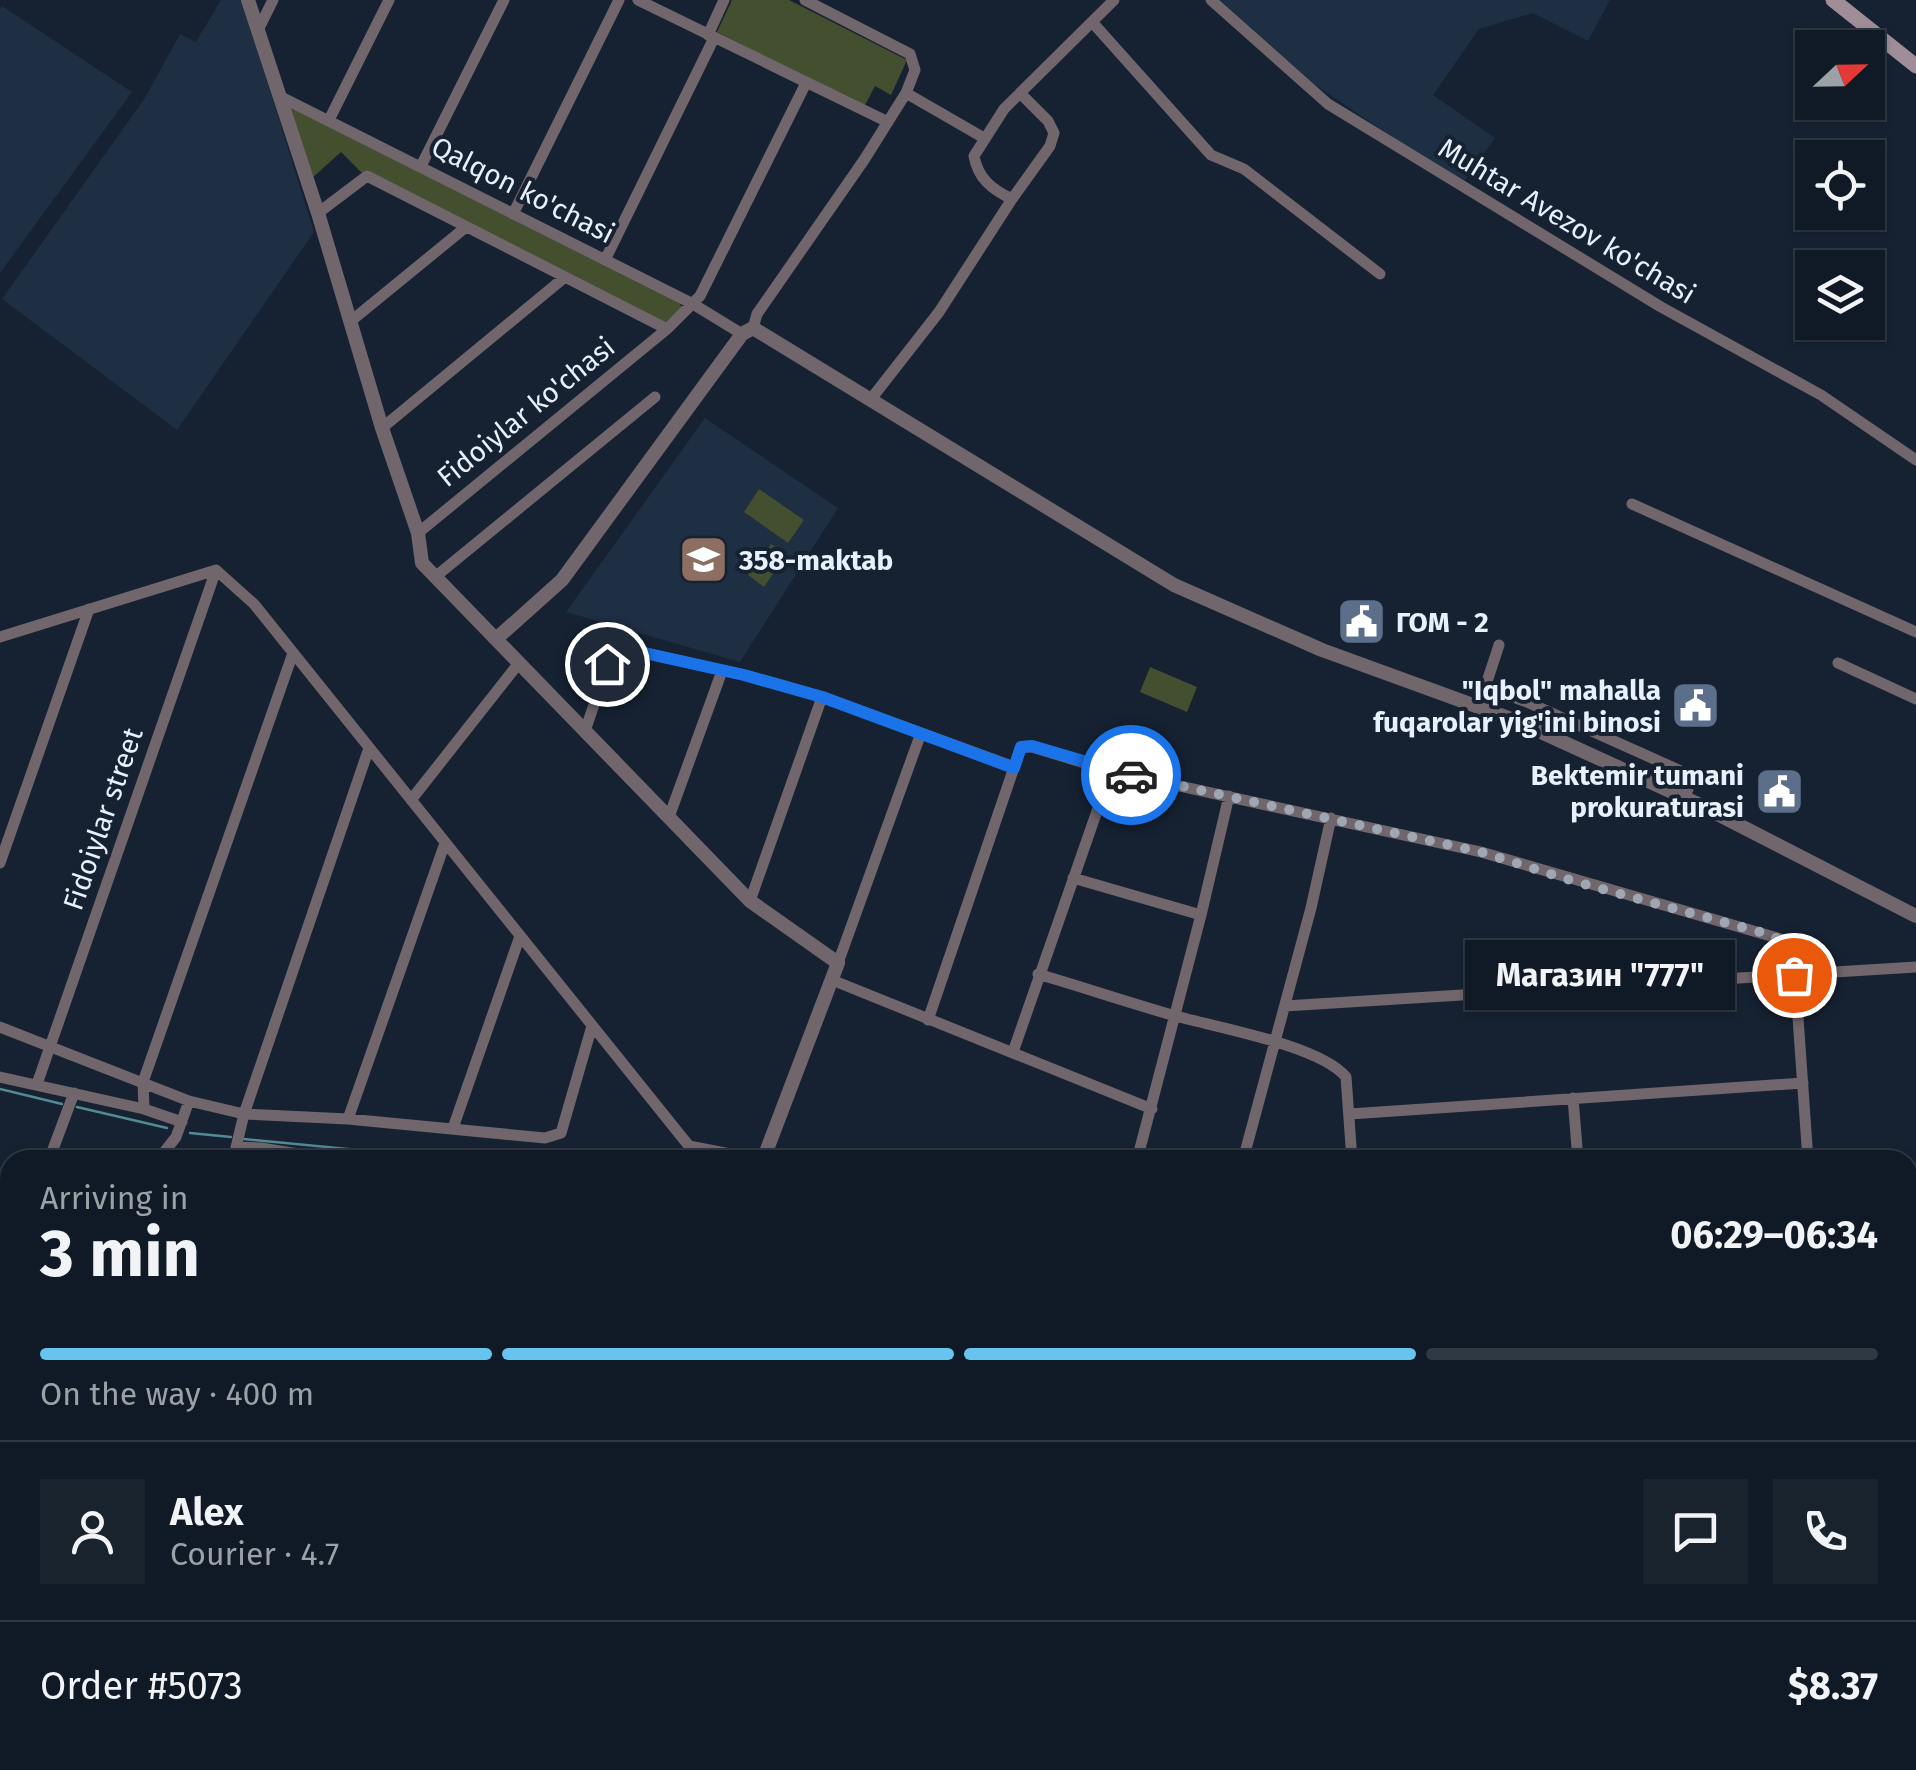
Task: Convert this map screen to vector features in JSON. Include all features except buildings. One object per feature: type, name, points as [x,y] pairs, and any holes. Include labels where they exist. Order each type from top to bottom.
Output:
[{"type":"main road","points":[[1833,0],[1916,66]]},
{"type":"main road","points":[[1848,0],[1916,54]]},
{"type":"street","points":[[248,0],[418,534],[420,557],[435,577],[750,901],[838,963]]},
{"type":"street","points":[[258,30],[273,0]]},
{"type":"street","points":[[329,120],[389,0]]},
{"type":"street","points":[[421,166],[504,0]]},
{"type":"street","points":[[513,214],[619,0]]},
{"type":"street","points":[[638,0],[888,122]]},
{"type":"street","points":[[606,260],[711,36],[724,0]]},
{"type":"street","points":[[496,639],[562,580],[748,331],[906,93],[915,70],[910,54],[806,0]]},
{"type":"street","points":[[1012,199],[977,173],[974,156],[1004,109],[1114,0]]},
{"type":"street","name":"Muhtar Avezov ko'chasi","points":[[1211,0],[1328,104],[1661,306],[1792,378],[1916,460]]},
{"type":"street","points":[[1093,23],[1210,155],[1244,169],[1380,274]]},
{"type":"street","points":[[693,304],[806,84]]},
{"type":"street","points":[[906,93],[984,138]]},
{"type":"street","points":[[871,399],[940,312],[1050,146],[1054,134],[1048,121],[1020,93]]},
{"type":"street","name":"Qalqon ko'chasi","points":[[279,96],[748,331]]},
{"type":"street","name":"Fidoiylar ko'chasi","points":[[318,213],[367,176],[666,329]]},
{"type":"street","points":[[351,321],[466,227]]},
{"type":"street","points":[[382,428],[566,277]]},
{"type":"street","name":"Fidoiylar ko'chasi","points":[[418,534],[693,304]]},
{"type":"street","points":[[748,331],[871,399],[1160,577],[1333,654],[1480,706],[1684,798],[1916,916]]},
{"type":"street","points":[[435,577],[655,398]]},
{"type":"street","points":[[1632,504],[1916,632]]},
{"type":"street","points":[[0,637],[216,570],[254,604],[688,1146],[709,1150]]},
{"type":"street","name":"Fidoiylar street","points":[[37,1084],[216,570]]},
{"type":"street","points":[[0,863],[89,609]]},
{"type":"street","points":[[1480,706],[1499,644]]},
{"type":"street","points":[[585,731],[613,649],[622,648],[822,697],[1014,768]]},
{"type":"street","points":[[144,1109],[143,1082],[293,654]]},
{"type":"street","points":[[411,800],[519,662]]},
{"type":"street","points":[[1838,663],[1916,699]]},
{"type":"street","points":[[670,817],[722,671]]},
{"type":"street","points":[[1486,687],[1692,776],[1684,798]]},
{"type":"street","points":[[750,901],[822,697]]},
{"type":"street","points":[[766,1150],[921,733]]},
{"type":"street","points":[[928,1020],[1021,747],[1032,746],[1110,771],[1481,852],[1780,939],[1794,975],[1807,1150]]},
{"type":"street","points":[[236,1150],[244,1114],[369,748]]},
{"type":"street","points":[[1013,1052],[1110,771]]},
{"type":"street","points":[[1140,1150],[1202,916],[1228,796]]},
{"type":"street","points":[[1246,1150],[1331,818]]},
{"type":"street","points":[[348,1119],[445,843]]},
{"type":"street","points":[[1073,878],[1202,916]]},
{"type":"street","points":[[453,1128],[520,936]]},
{"type":"street","points":[[1285,1006],[1916,968]]},
{"type":"street","points":[[1038,974],[1275,1042],[1341,1070],[1346,1077],[1352,1150]]},
{"type":"street","points":[[832,980],[1152,1110]]},
{"type":"street","points":[[0,1027],[188,1101],[244,1114],[348,1119],[546,1138],[560,1133],[592,1026]]},
{"type":"street","points":[[0,1077],[144,1109],[182,1122]]},
{"type":"street","points":[[1350,1114],[1803,1084]]},
{"type":"street","points":[[53,1150],[74,1093]]},
{"type":"street","points":[[1573,1098],[1577,1150]]},
{"type":"street","points":[[166,1150],[176,1137],[188,1101]]},
{"type":"shaded area","points":[[221,0],[242,0],[314,232],[177,430],[2,299],[145,98],[180,34],[196,42]]},
{"type":"shaded area","points":[[1220,0],[1610,0],[1588,41],[1533,13],[1479,29],[1433,95],[1495,138],[1462,184],[1314,84]]},
{"type":"shaded area","points":[[2,6],[132,92],[0,273],[0,9]]},
{"type":"shaded area","name":"358-maktab","points":[[705,418],[838,508],[740,662],[566,612]]},
{"type":"green space","points":[[732,0],[789,0],[907,60],[891,95],[875,86],[864,107],[717,32]]},
{"type":"green space","points":[[289,107],[677,300],[682,307],[665,323],[364,175],[341,152],[312,178]]},
{"type":"green space","points":[[759,489],[804,520],[788,543],[744,512]]},
{"type":"green space","points":[[771,544],[786,555],[764,587],[748,575]]},
{"type":"green space","points":[[1150,667],[1197,687],[1187,712],[1140,692]]},
{"type":"waterway","points":[[0,1089],[62,1104]]},
{"type":"waterway","points":[[77,1107],[167,1128]]},
{"type":"waterway","points":[[190,1133],[231,1137]]},
{"type":"waterway","points":[[244,1139],[358,1150]]},
{"type":"way so far","points":[[1131,775],[1481,852],[1771,935],[1786,947],[1794,975]]},
{"type":"place","name":"358-maktab","points":[[704,560]]},
{"type":"place","name":"ГОМ - 2","points":[[1361,622]]},
{"type":"place","name":"\"Iqbol\" mahalla fuqarolar yig'ini binosi","points":[[1696,706]]},
{"type":"place","name":"Bektemir tumani prokuraturasi","points":[[1779,791]]},
{"type":"place","name":"Магазин \"777\"","points":[[1794,975]]},
{"type":"route","points":[[607,664],[613,649],[622,648],[691,662],[822,697],[1014,768],[1021,747],[1032,746],[1131,775]]}]
